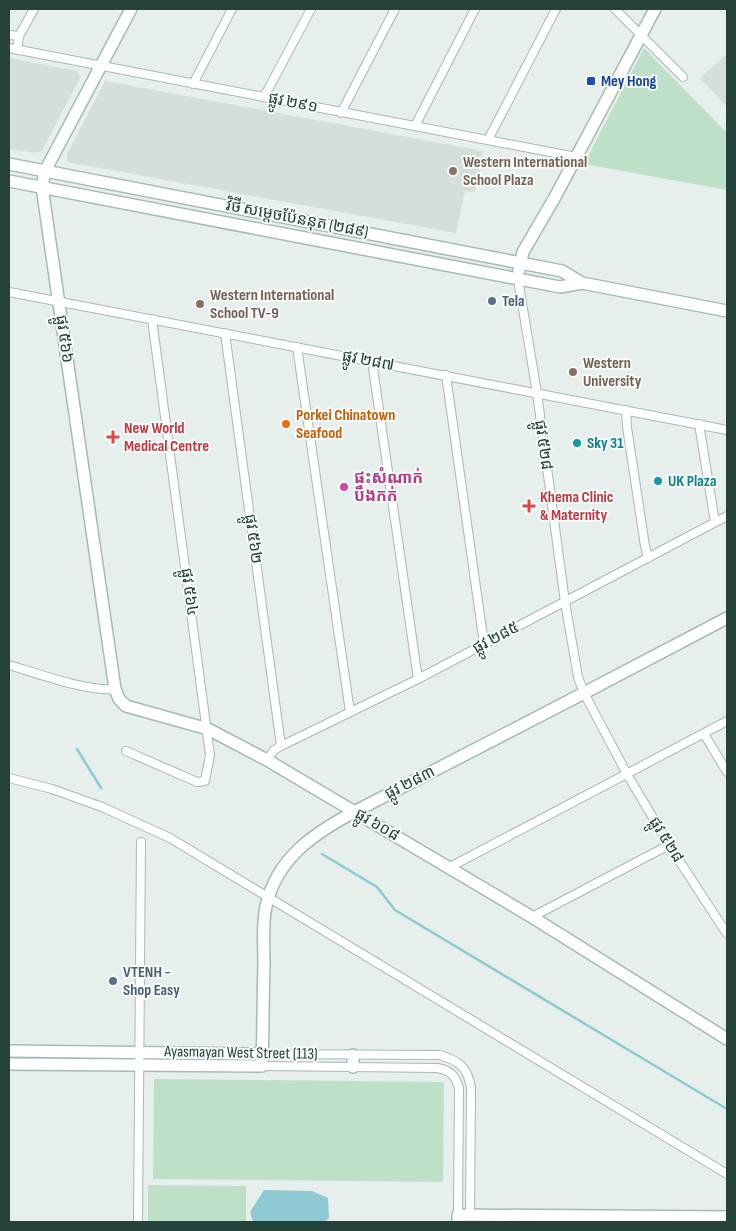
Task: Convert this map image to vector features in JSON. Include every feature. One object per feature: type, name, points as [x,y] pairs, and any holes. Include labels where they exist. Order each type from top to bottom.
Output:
[{"type":"street","points":[[13,49],[34,9]]},
{"type":"street","name":"ផ្លូវ ៥៦៦","points":[[115,688],[42,187],[45,171],[131,9]]},
{"type":"street","points":[[193,84],[232,9]]},
{"type":"street","points":[[264,98],[312,9]]},
{"type":"street","points":[[341,113],[395,9]]},
{"type":"street","points":[[415,126],[476,9]]},
{"type":"street","points":[[488,140],[556,9]]},
{"type":"street","points":[[615,9],[683,78]]},
{"type":"street","name":"ផ្លូវ ៥២៨","points":[[655,9],[523,252],[518,279],[565,602],[578,677],[584,694],[627,774],[669,845],[727,934]]},
{"type":"street","points":[[9,35],[19,36]]},
{"type":"street","name":"ផ្លូវ ២៩១","points":[[13,49],[576,157]]},
{"type":"street","name":"វិថី សម្តេចប៉ែននុត (២៨៩)","points":[[9,164],[562,271],[582,283],[727,311]]},
{"type":"street","name":"វិថី សម្តេចប៉ែននុត (២៨៩)","points":[[9,181],[560,287],[582,283]]},
{"type":"street","points":[[151,209],[154,192]]},
{"type":"street","name":"ផ្លូវ ២៨៧","points":[[9,292],[727,430]]},
{"type":"street","name":"ផ្លូវ ៥៦៤","points":[[126,751],[197,782],[205,781],[210,755],[208,729],[152,319]]},
{"type":"street","name":"ផ្លូវ ៥៦២","points":[[224,333],[281,746]]},
{"type":"street","points":[[297,347],[350,712]]},
{"type":"street","points":[[372,361],[418,679]]},
{"type":"street","points":[[446,375],[484,644]]},
{"type":"street","points":[[626,410],[644,546],[648,558]]},
{"type":"street","points":[[699,424],[715,522]]},
{"type":"street","name":"ផ្លូវ ២៨៥","points":[[267,760],[274,750],[281,746],[418,679],[727,516]]},
{"type":"street","name":"ផ្លូវ ២៨៣","points":[[262,1066],[265,908],[275,882],[287,862],[306,841],[324,828],[354,812],[727,618]]},
{"type":"street","points":[[9,665],[56,679],[105,690],[115,688]]},
{"type":"street","name":"ផ្លូវ ៦០៨","points":[[115,688],[119,699],[126,706],[208,729],[267,760],[450,867],[727,1039]]},
{"type":"street","points":[[450,867],[727,721]]},
{"type":"street","points":[[704,734],[727,772]]},
{"type":"street","points":[[9,778],[52,789],[102,808],[170,838],[727,1174]]},
{"type":"street","points":[[138,1222],[141,842]]},
{"type":"street","points":[[532,917],[669,845]]},
{"type":"street","name":"Ayasmayan West Street (113)","points":[[9,1051],[439,1056],[451,1058],[460,1064],[466,1073],[471,1088],[470,1219]]},
{"type":"street","points":[[58,1064],[59,1052]]},
{"type":"street","points":[[353,1055],[353,1067]]},
{"type":"street","name":"Ayasmayan West Street (113)","points":[[9,1064],[445,1069],[457,1080],[459,1088],[458,1219]]},
{"type":"street","points":[[458,1219],[727,1218]]},
{"type":"shaded area","points":[[727,54],[727,107],[700,78]]},
{"type":"shaded area","points":[[9,58],[78,71],[80,78],[42,151],[35,153],[9,149]]},
{"type":"shaded area","points":[[105,81],[483,151],[475,192],[465,191],[456,233],[67,162],[67,154]]},
{"type":"green space","points":[[644,48],[727,133],[727,190],[584,164]]},
{"type":"green space","points":[[154,1079],[444,1082],[443,1182],[153,1179]]},
{"type":"green space","points":[[148,1185],[246,1186],[246,1222],[148,1222]]},
{"type":"water","points":[[264,1190],[312,1191],[328,1198],[329,1218],[325,1222],[253,1222],[250,1212]]},
{"type":"waterway","points":[[77,749],[101,788]]},
{"type":"waterway","points":[[322,854],[377,887],[395,910],[727,1109]]},
{"type":"place","name":"Mey Hong","points":[[591,81]]},
{"type":"place","name":"Western International School Plaza","points":[[453,171]]},
{"type":"place","name":"Tela","points":[[492,301]]},
{"type":"place","name":"Western International School TV-9","points":[[200,304]]},
{"type":"place","name":"Western University","points":[[573,372]]},
{"type":"place","name":"Porkei Chinatown Seafood","points":[[286,424]]},
{"type":"place","name":"New World Medical Centre","points":[[113,437]]},
{"type":"place","name":"Sky 31","points":[[577,443]]},
{"type":"place","name":"UK Plaza","points":[[658,481]]},
{"type":"place","name":"ផ្ទះសំណាក់ បឹងកក់","points":[[344,487]]},
{"type":"place","name":"Khema Clinic & Maternity","points":[[529,506]]},
{"type":"place","name":"VTENH - Shop Easy","points":[[113,981]]}]
